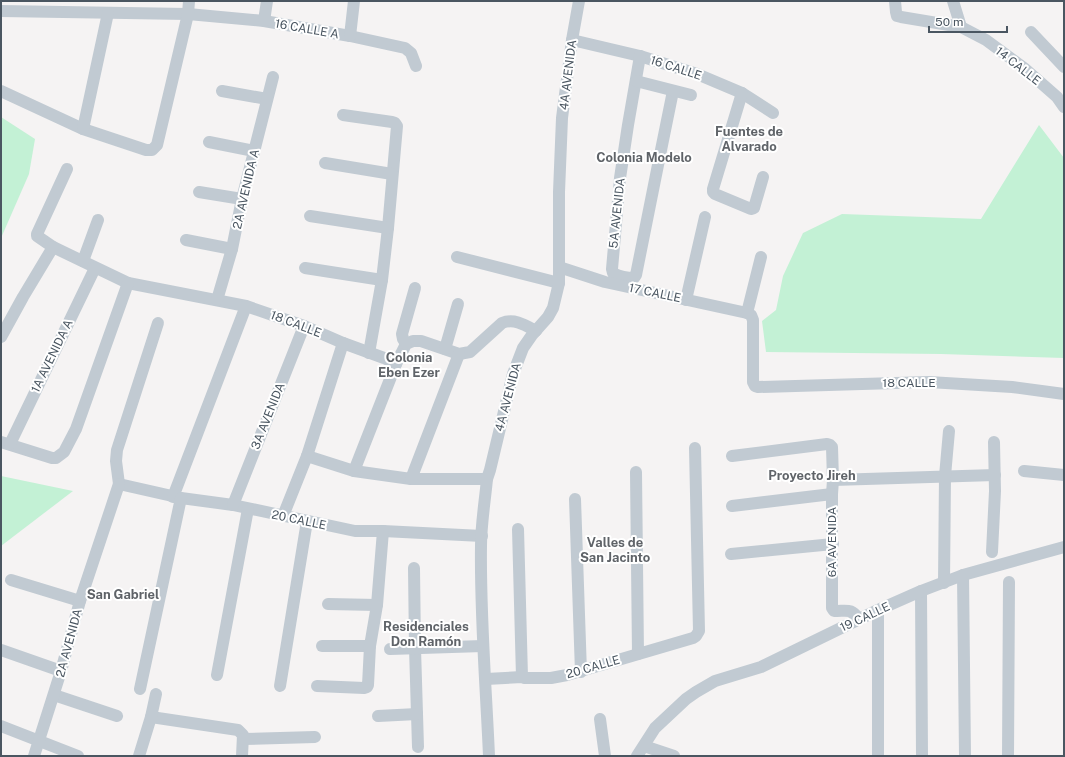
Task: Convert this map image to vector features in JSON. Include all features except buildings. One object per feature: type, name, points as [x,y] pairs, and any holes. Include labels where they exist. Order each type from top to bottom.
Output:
[{"type":"street","points":[[1,91],[83,129],[146,150],[152,150],[157,145],[188,14],[189,1]]},
{"type":"street","points":[[264,21],[267,1]]},
{"type":"street","points":[[350,36],[354,1]]},
{"type":"street","name":"4A AVENIDA","points":[[489,756],[483,646],[481,545],[487,479],[512,374],[523,348],[548,317],[553,308],[559,283],[559,192],[562,118],[572,40],[579,1]]},
{"type":"street","name":"14 CALLE","points":[[895,1],[898,16],[961,27],[986,40],[1024,68],[1057,97],[1064,107]]},
{"type":"street","points":[[953,1],[961,27]]},
{"type":"street","points":[[1,11],[188,14]]},
{"type":"street","points":[[83,129],[108,13]]},
{"type":"street","name":"16 CALLE A","points":[[188,14],[264,21],[350,36],[405,48],[411,53],[416,66]]},
{"type":"street","points":[[1031,32],[1064,67]]},
{"type":"street","name":"16 CALLE","points":[[572,40],[640,56],[697,74],[742,93],[773,113]]},
{"type":"street","name":"5A AVENIDA","points":[[640,56],[620,178],[612,269],[613,273],[616,274],[631,278],[634,278],[636,275],[674,91]]},
{"type":"street","name":"2A AVENIDA A","points":[[217,300],[232,248],[242,199],[273,77]]},
{"type":"street","points":[[636,81],[691,95]]},
{"type":"street","points":[[222,91],[267,99]]},
{"type":"street","points":[[742,93],[713,192],[751,209],[754,208],[763,177]]},
{"type":"street","points":[[343,115],[392,122],[397,126],[382,280],[369,353]]},
{"type":"street","points":[[209,142],[254,151]]},
{"type":"street","points":[[325,163],[392,174]]},
{"type":"street","name":"18 CALLE","points":[[67,170],[37,235],[53,247],[128,283],[246,306],[304,326],[343,344],[396,364]]},
{"type":"street","points":[[199,192],[242,199]]},
{"type":"street","points":[[310,216],[388,228]]},
{"type":"street","points":[[686,300],[704,217]]},
{"type":"street","points":[[83,261],[98,220]]},
{"type":"street","points":[[186,240],[232,248]]},
{"type":"street","points":[[2,333],[53,247]]},
{"type":"street","points":[[457,257],[559,283]]},
{"type":"street","points":[[749,314],[760,257]]},
{"type":"street","name":"17 CALLE","points":[[559,267],[605,282],[749,314]]},
{"type":"street","name":"1A AVENIDA A","points":[[5,443],[95,268]]},
{"type":"street","points":[[305,268],[382,280]]},
{"type":"street","points":[[5,443],[52,458],[56,458],[64,452],[76,429],[128,283]]},
{"type":"street","points":[[406,344],[402,334],[415,288]]},
{"type":"street","points":[[445,349],[458,304]]},
{"type":"street","points":[[140,689],[177,497],[246,306]]},
{"type":"street","name":"18 CALLE","points":[[749,314],[753,320],[753,382],[755,386],[758,387],[929,382],[1012,387],[1064,394]]},
{"type":"street","points":[[354,472],[396,364],[406,344],[413,341],[421,342],[460,354],[470,352],[502,323],[507,321],[514,321],[536,331]]},
{"type":"street","points":[[119,484],[116,461],[117,450],[158,323]]},
{"type":"street","name":"3A AVENIDA","points":[[233,505],[304,326]]},
{"type":"street","points":[[283,516],[307,456],[343,344]]},
{"type":"street","points":[[411,479],[460,354]]},
{"type":"street","points":[[944,583],[945,476],[949,431]]},
{"type":"street","points":[[992,552],[995,491],[994,442]]},
{"type":"street","name":"6A AVENIDA","points":[[732,456],[830,444],[832,447],[833,480],[832,608],[834,611],[853,612],[859,620]]},
{"type":"street","name":"20 CALLE","points":[[486,679],[522,677],[551,678],[581,672],[696,636],[699,631],[695,448]]},
{"type":"street","points":[[307,456],[354,472],[411,479],[487,479]]},
{"type":"street","points":[[1024,471],[1064,475]]},
{"type":"street","points":[[636,472],[638,654]]},
{"type":"street","points":[[833,480],[995,475]]},
{"type":"street","name":"20 CALLE","points":[[119,484],[177,497],[233,505],[355,531],[482,536]]},
{"type":"street","name":"2A AVENIDA","points":[[34,756],[54,695],[80,602],[119,484]]},
{"type":"street","points":[[732,506],[832,494]]},
{"type":"street","points":[[575,499],[581,672]]},
{"type":"street","points":[[217,675],[248,508]]},
{"type":"street","points":[[280,686],[307,521]]},
{"type":"street","points":[[518,529],[522,677]]},
{"type":"street","points":[[317,686],[364,688],[368,685],[370,646],[377,605],[383,531]]},
{"type":"street","points":[[731,554],[833,544]]},
{"type":"street","name":"19 CALLE","points":[[641,751],[655,728],[675,709],[696,692],[715,681],[761,667],[878,610],[921,591],[963,575],[1064,547]]},
{"type":"street","points":[[414,568],[418,747]]},
{"type":"street","points":[[963,575],[965,756]]},
{"type":"street","points":[[11,580],[80,602]]},
{"type":"street","points":[[1008,756],[1009,582]]},
{"type":"street","points":[[921,591],[922,756]]},
{"type":"street","points":[[328,604],[377,605]]},
{"type":"street","points":[[878,610],[878,756]]},
{"type":"street","points":[[322,646],[370,646]]},
{"type":"street","points":[[390,649],[483,646]]},
{"type":"street","points":[[1,650],[61,671]]},
{"type":"street","points":[[139,756],[151,717],[156,694]]},
{"type":"street","points":[[54,695],[117,716]]},
{"type":"street","points":[[378,716],[417,714]]},
{"type":"street","points":[[151,717],[238,730],[242,736],[242,756]]},
{"type":"street","points":[[600,719],[605,756]]},
{"type":"street","points":[[1,726],[78,756]]},
{"type":"street","points":[[242,736],[315,737]]},
{"type":"street","points":[[641,751],[674,756]]},
{"type":"green space","points":[[1,117],[35,139],[29,174],[1,238]]},
{"type":"green space","points":[[1039,125],[1064,158],[1064,358],[941,354],[766,352],[762,321],[776,310],[783,276],[803,233],[842,214],[981,219]]},
{"type":"green space","points":[[1,476],[73,491],[1,546]]},
{"type":"district","name":"Fuentes de Alvarado","points":[[749,138]]},
{"type":"district","name":"Colonia Modelo","points":[[644,157]]},
{"type":"district","name":"Colonia Eben Ezer","points":[[409,364]]},
{"type":"district","name":"Proyecto Jireh","points":[[812,475]]},
{"type":"district","name":"Valles de San Jacinto","points":[[615,550]]},
{"type":"district","name":"San Gabriel","points":[[123,594]]},
{"type":"district","name":"Residenciales Don Ramón","points":[[426,634]]}]
